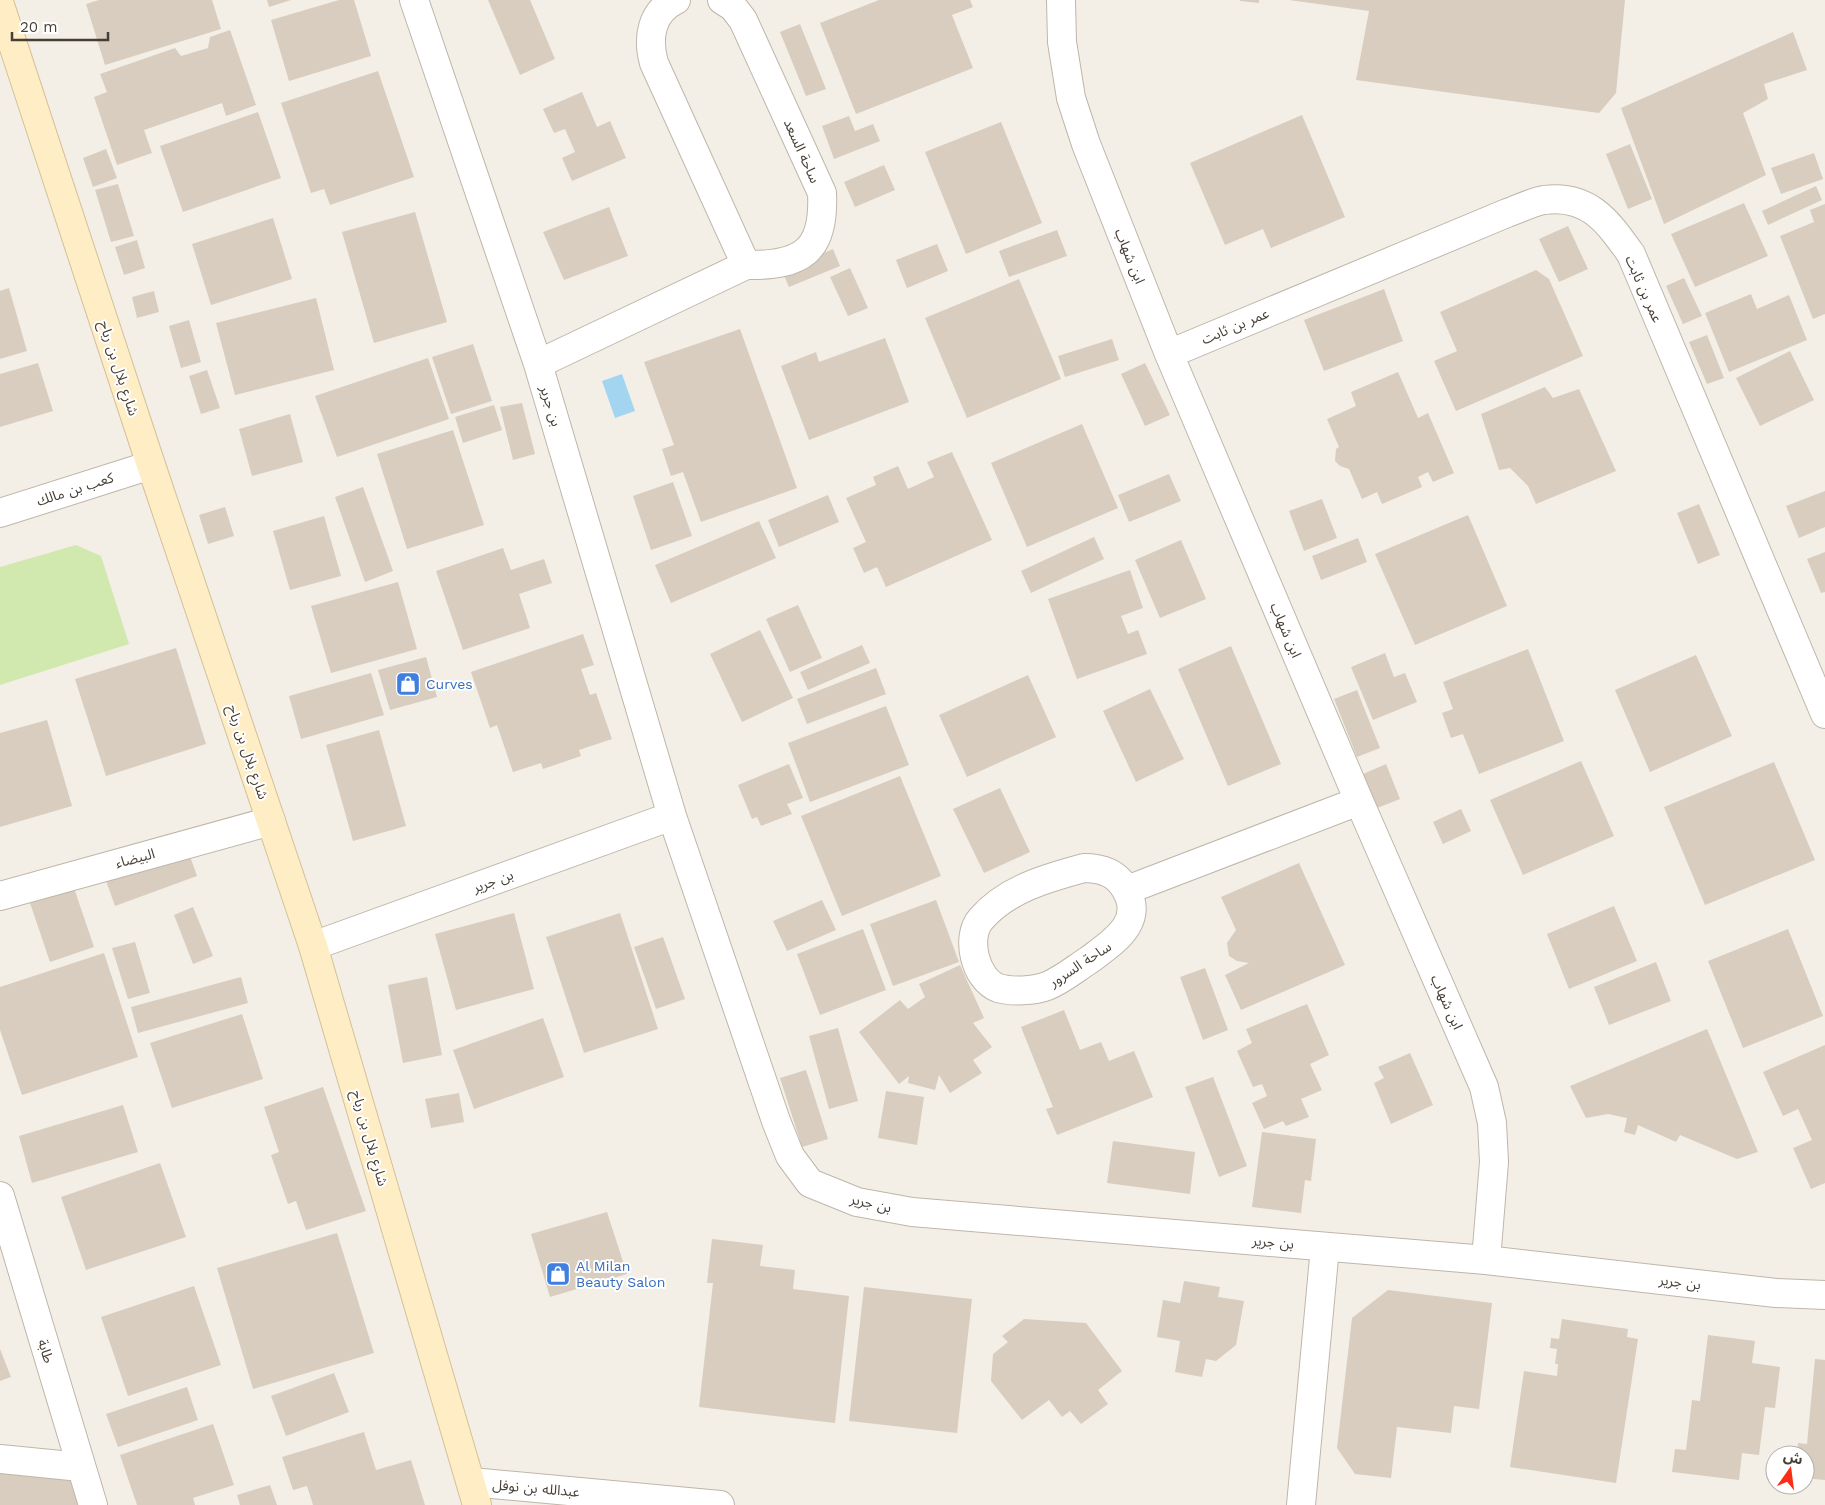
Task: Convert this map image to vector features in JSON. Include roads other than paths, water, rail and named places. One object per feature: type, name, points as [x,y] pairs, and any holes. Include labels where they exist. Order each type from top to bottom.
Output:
[{"type":"street","name":"بن جرير","points":[[414,0],[538,364],[672,816],[776,1121],[790,1156],[810,1183],[857,1202],[912,1212],[1486,1260],[1776,1293],[1825,1296]]},
{"type":"street","points":[[676,0],[658,15],[651,30],[650,46],[654,63],[746,264]]},
{"type":"street","name":"ساحة السعد","points":[[538,364],[746,264],[769,265],[790,260],[810,250],[819,232],[822,193],[743,20],[732,7],[722,0]]},
{"type":"street","name":"ابن شهاب","points":[[1061,0],[1062,42],[1071,98],[1086,144],[1169,354],[1359,802],[1484,1087],[1492,1123],[1494,1162],[1486,1260]]},
{"type":"street","name":"شارع بلال بن رباح","points":[[0,5],[151,465],[313,946],[474,1493]]},
{"type":"street","name":"عمر بن ثابت","points":[[1169,354],[1507,213],[1544,200],[1580,202],[1610,224],[1631,254],[1825,714]]},
{"type":"street","name":"كعب بن مالك","points":[[0,512],[151,465]]},
{"type":"street","points":[[1127,890],[1359,802]]},
{"type":"street","name":"بن جرير","points":[[313,946],[672,816]]},
{"type":"street","name":"البيضاء","points":[[0,896],[271,821]]},
{"type":"street","name":"ساحة السرور","points":[[1084,868],[1097,868],[1109,872],[1120,880],[1127,890],[1131,902],[1131,915],[1127,927],[1119,938],[1067,975],[1046,987],[1022,990],[998,988],[986,978],[977,965],[974,942],[980,920],[1016,890],[1084,868]]},
{"type":"street","name":"طابة","points":[[0,1196],[92,1505]]},
{"type":"street","points":[[1301,1505],[1326,1247]]},
{"type":"street","points":[[0,1459],[81,1467]]},
{"type":"street","name":"عبدالله بن نوفل","points":[[474,1493],[720,1505]]},
{"type":"water","points":[[622,374],[635,411],[615,418],[602,381]]},
{"type":"place","name":"Curves","points":[[408,684]]},
{"type":"place","name":"Al Milan Beauty Salon","points":[[558,1274]]}]
